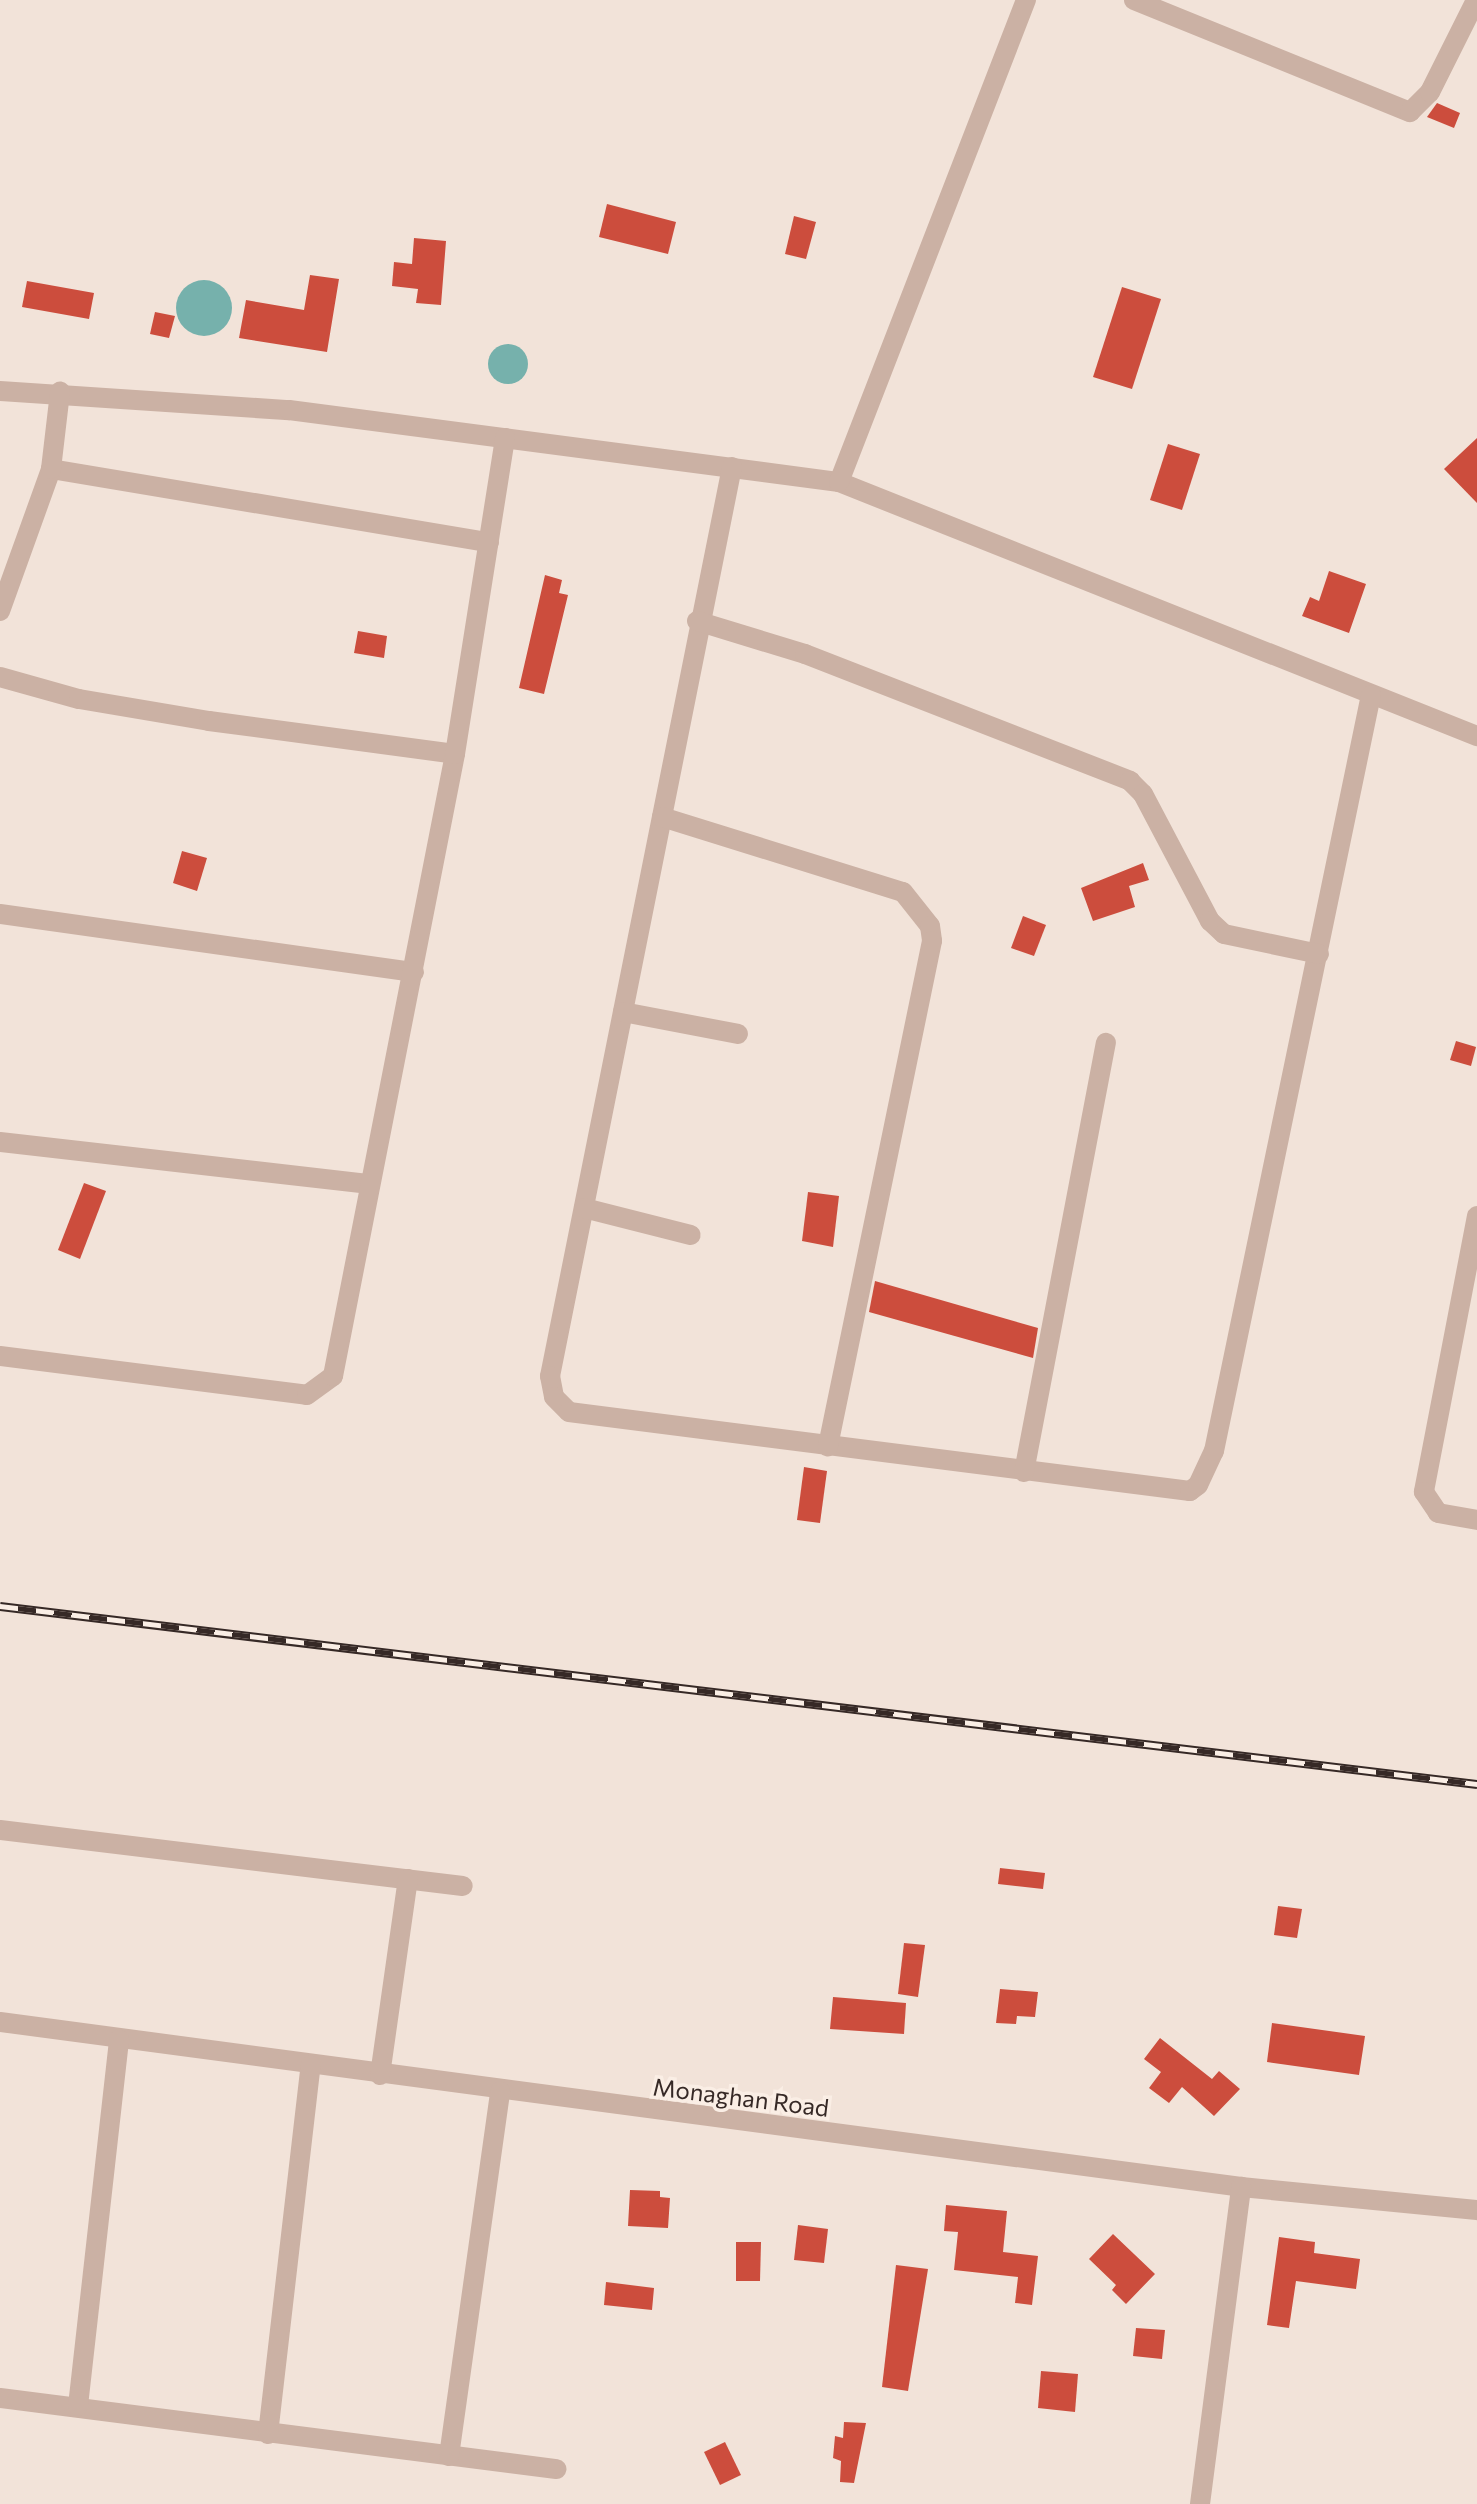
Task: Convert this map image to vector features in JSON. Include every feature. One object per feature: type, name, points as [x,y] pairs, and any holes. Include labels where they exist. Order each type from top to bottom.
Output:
[{"type":"street","points":[[839,482],[1026,0]]},
{"type":"street","points":[[1134,0],[1410,112],[1430,92],[1476,0]]},
{"type":"street","points":[[0,391],[60,392],[289,410],[839,482],[1477,736]]},
{"type":"street","points":[[0,611],[51,469],[60,392]]},
{"type":"street","points":[[0,1356],[307,1395],[323,1387],[333,1376],[368,1184],[414,972],[455,754],[505,438]]},
{"type":"street","points":[[732,467],[697,621],[662,817],[550,1376],[560,1407],[569,1412],[1190,1491],[1204,1477],[1214,1451],[1371,695]]},
{"type":"street","points":[[51,469],[489,542]]},
{"type":"street","points":[[697,621],[805,654],[1130,781],[1143,794],[1210,921],[1224,934],[1319,954]]},
{"type":"street","points":[[0,677],[79,699],[209,721],[455,754]]},
{"type":"street","points":[[662,817],[903,892],[930,926],[932,941],[828,1446]]},
{"type":"street","points":[[0,914],[414,972]]},
{"type":"street","points":[[623,1012],[738,1034]]},
{"type":"street","points":[[1024,1472],[1106,1043]]},
{"type":"street","points":[[0,1142],[368,1184]]},
{"type":"street","points":[[584,1208],[691,1235]]},
{"type":"street","points":[[1477,1216],[1424,1492],[1438,1513],[1477,1520]]},
{"type":"street","points":[[0,1830],[463,1886]]},
{"type":"street","points":[[380,2075],[408,1879]]},
{"type":"street","name":"Monaghan Road","points":[[0,2022],[500,2092],[1241,2187],[1477,2210]]},
{"type":"street","points":[[78,2406],[119,2039]]},
{"type":"street","points":[[268,2434],[311,2065]]},
{"type":"street","points":[[449,2456],[500,2092]]},
{"type":"street","points":[[1200,2504],[1241,2187]]},
{"type":"street","points":[[0,2398],[556,2469]]},
{"type":"water","points":[[204,280],[224,288],[232,308],[224,328],[204,336],[184,328],[176,308],[184,288]]},
{"type":"water","points":[[508,344],[522,350],[528,364],[522,378],[508,384],[494,378],[488,364],[494,350]]},
{"type":"building","points":[[1437,103],[1460,113],[1454,128],[1427,117]]},
{"type":"building","points":[[607,204],[676,222],[668,254],[599,237]]},
{"type":"building","points":[[794,216],[816,222],[806,259],[785,254]]},
{"type":"building","points":[[414,238],[446,241],[441,305],[416,303],[418,289],[392,286],[394,262],[412,264]]},
{"type":"building","points":[[310,275],[339,279],[327,352],[239,338],[246,300],[304,310]]},
{"type":"building","points":[[27,281],[94,293],[89,319],[22,307]]},
{"type":"building","points":[[1122,287],[1161,299],[1132,389],[1093,377]]},
{"type":"building","points":[[155,312],[175,316],[169,338],[150,334]]},
{"type":"building","points":[[1477,438],[1477,503],[1444,469]]},
{"type":"building","points":[[1168,444],[1200,454],[1182,510],[1150,500]]},
{"type":"building","points":[[1329,571],[1366,584],[1349,633],[1302,616],[1310,597],[1319,601]]},
{"type":"building","points":[[545,575],[562,580],[559,593],[568,595],[544,694],[519,688]]},
{"type":"building","points":[[358,631],[387,636],[384,658],[354,653]]},
{"type":"building","points":[[182,851],[207,858],[197,891],[173,883]]},
{"type":"building","points":[[1143,863],[1149,880],[1129,886],[1135,907],[1093,921],[1081,888]]},
{"type":"building","points":[[1023,916],[1046,925],[1034,956],[1011,948]]},
{"type":"building","points":[[1456,1041],[1476,1047],[1471,1066],[1450,1060]]},
{"type":"building","points":[[84,1183],[106,1191],[80,1259],[58,1250]]},
{"type":"building","points":[[808,1192],[839,1196],[833,1247],[802,1241]]},
{"type":"building","points":[[875,1281],[1038,1328],[1033,1358],[869,1312]]},
{"type":"building","points":[[804,1467],[827,1471],[820,1523],[797,1520]]},
{"type":"building","points":[[1000,1868],[1045,1873],[1043,1889],[998,1884]]},
{"type":"building","points":[[1278,1906],[1302,1909],[1297,1938],[1274,1935]]},
{"type":"building","points":[[904,1943],[925,1945],[918,1997],[898,1994]]},
{"type":"building","points":[[1000,1989],[1038,1992],[1035,2017],[1017,2016],[1016,2024],[996,2023]]},
{"type":"building","points":[[833,1997],[906,2003],[904,2034],[830,2029]]},
{"type":"building","points":[[1272,2023],[1365,2036],[1359,2075],[1267,2062]]},
{"type":"building","points":[[1160,2038],[1212,2079],[1219,2071],[1240,2089],[1214,2116],[1182,2087],[1169,2103],[1149,2088],[1161,2072],[1144,2059]]},
{"type":"building","points":[[630,2190],[660,2191],[660,2197],[670,2198],[668,2228],[628,2226]]},
{"type":"building","points":[[946,2205],[1007,2211],[1003,2252],[1038,2256],[1032,2305],[1015,2303],[1018,2277],[954,2270],[958,2232],[944,2231]]},
{"type":"building","points":[[798,2225],[828,2229],[824,2263],[794,2260]]},
{"type":"building","points":[[1113,2234],[1155,2274],[1126,2304],[1112,2290],[1116,2285],[1089,2259]]},
{"type":"building","points":[[1279,2237],[1315,2242],[1314,2253],[1360,2259],[1356,2289],[1296,2281],[1289,2328],[1267,2325]]},
{"type":"building","points":[[736,2242],[761,2242],[760,2281],[736,2281]]},
{"type":"building","points":[[896,2265],[928,2269],[908,2391],[882,2387]]},
{"type":"building","points":[[606,2282],[654,2288],[652,2310],[604,2305]]},
{"type":"building","points":[[1136,2328],[1165,2330],[1162,2359],[1133,2356]]},
{"type":"building","points":[[1041,2371],[1078,2374],[1075,2412],[1038,2408]]},
{"type":"building","points":[[844,2422],[866,2423],[854,2483],[840,2482],[841,2461],[833,2458],[835,2436],[843,2438]]},
{"type":"building","points":[[725,2442],[741,2475],[720,2485],[704,2452]]},
{"type":"railway","points":[[0,1606],[1477,1784]]}]
